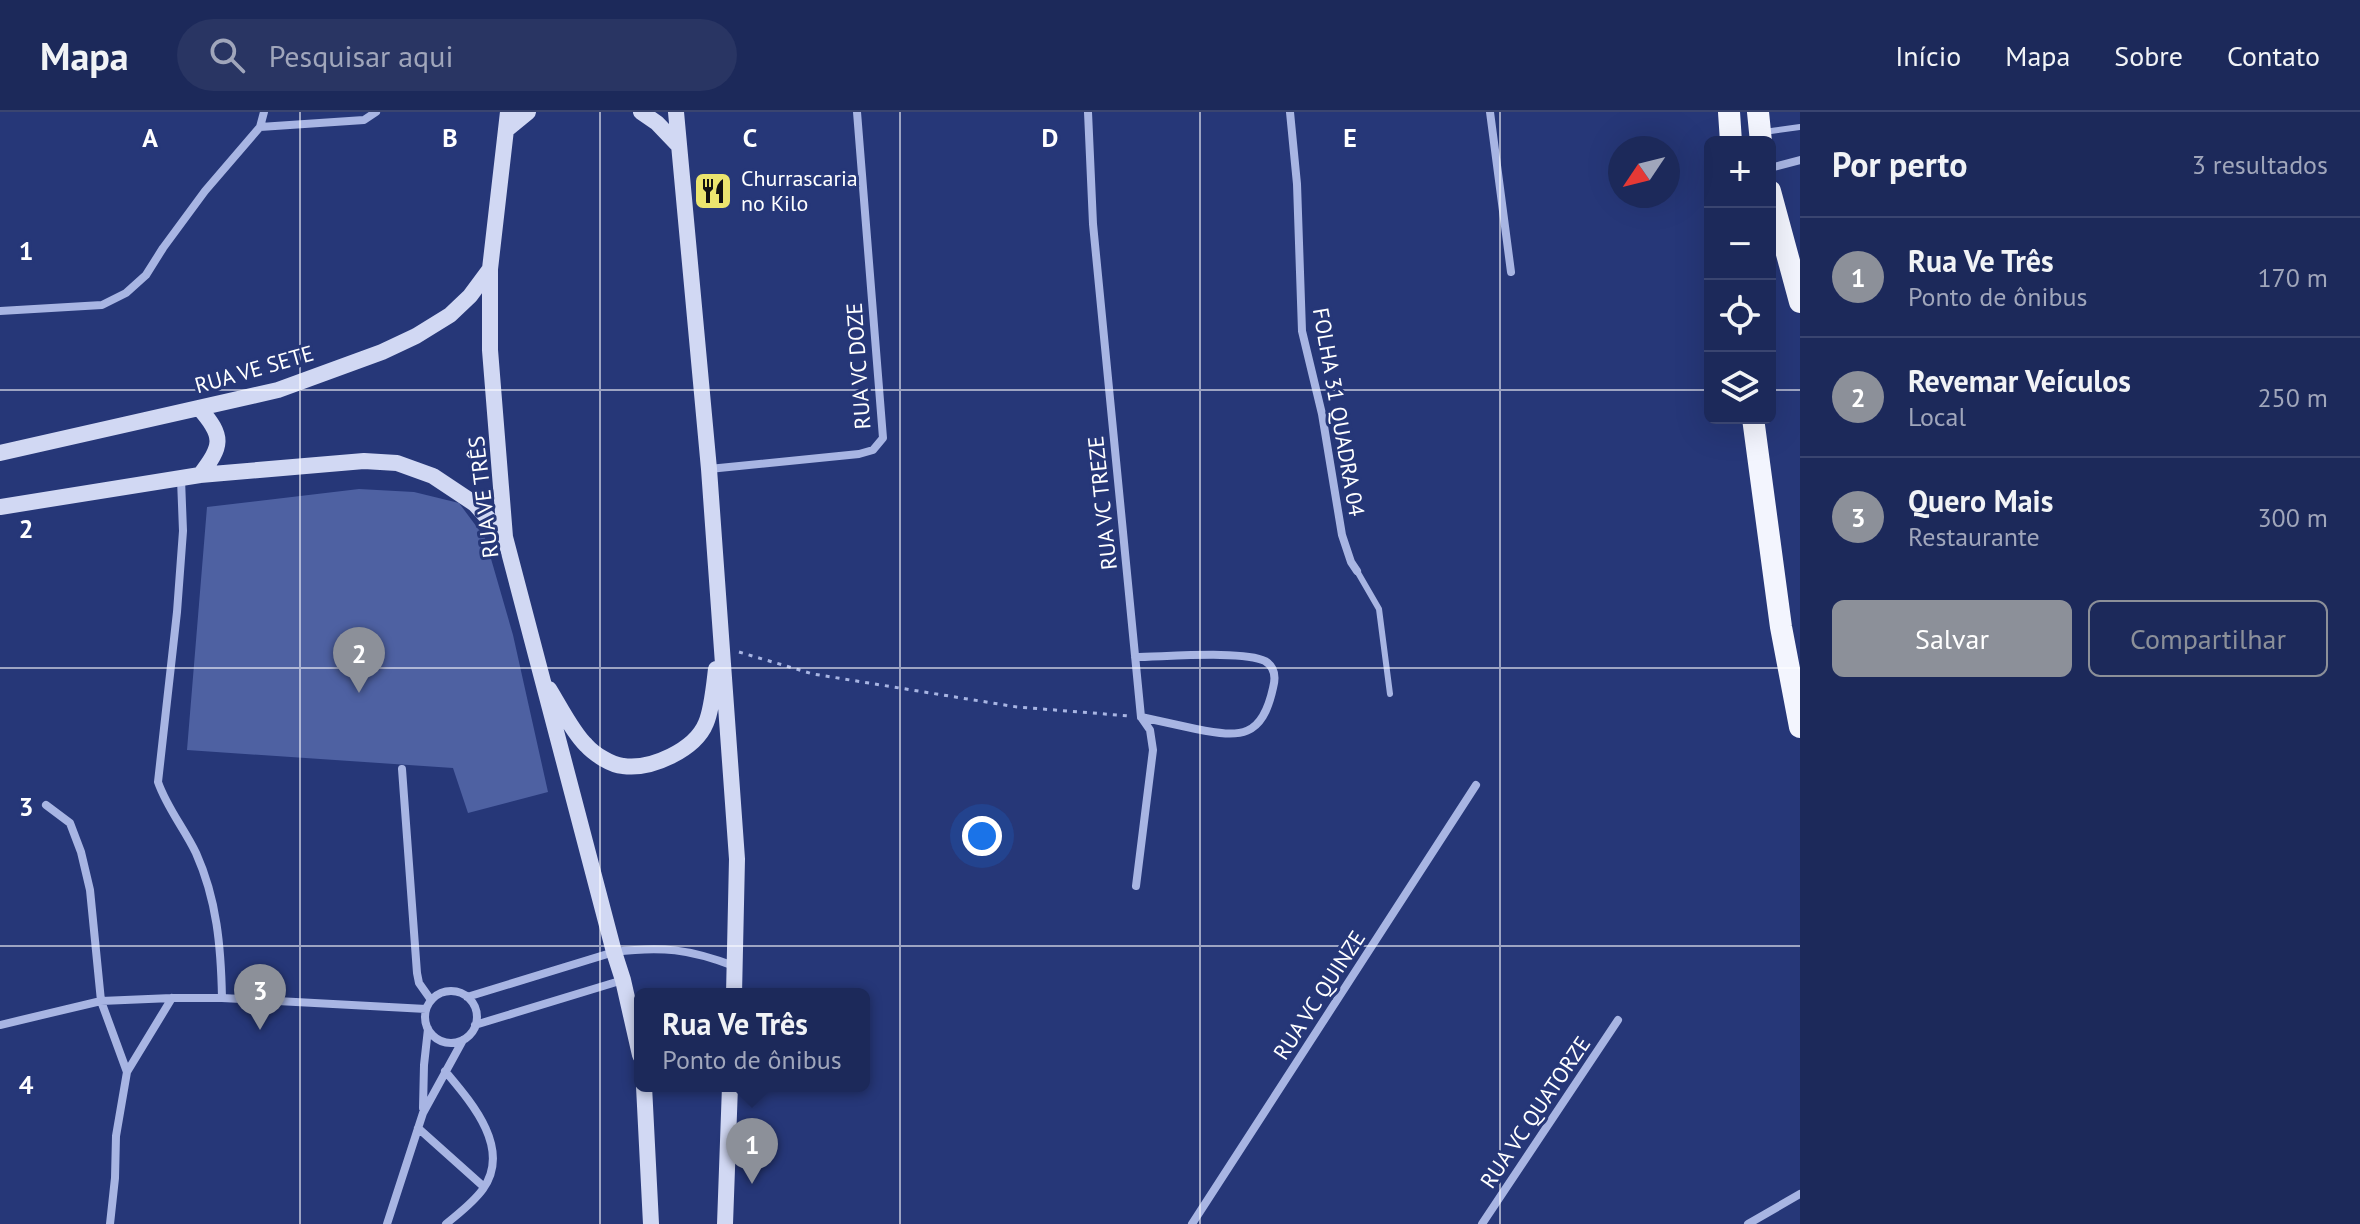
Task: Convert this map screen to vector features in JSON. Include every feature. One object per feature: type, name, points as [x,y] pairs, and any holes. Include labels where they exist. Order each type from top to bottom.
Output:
[{"type":"highway","points":[[1729,112],[1731,136]]},
{"type":"highway","points":[[1775,208],[1800,302]]},
{"type":"highway","points":[[1754,424],[1792,645],[1800,727]]},
{"type":"main road","name":"RUA VE TRÊS","points":[[508,112],[490,269],[490,350],[505,537],[634,1029]]},
{"type":"main road","points":[[506,130],[528,112]]},
{"type":"main road","points":[[641,112],[657,123],[679,146]]},
{"type":"main road","points":[[676,112],[709,469],[737,859],[734,988]]},
{"type":"main road","name":"RUA VE SETE","points":[[0,453],[278,390],[382,352],[450,315],[470,296],[490,269]]},
{"type":"main road","points":[[199,408],[212,422],[218,436],[216,454],[200,475]]},
{"type":"main road","points":[[0,507],[200,475],[364,461],[397,463],[433,476],[475,504],[505,537]]},
{"type":"main road","points":[[541,677],[585,745],[606,760],[623,766],[655,763],[676,754],[693,741],[706,724],[721,646]]},
{"type":"main road","points":[[644,1092],[651,1224]]},
{"type":"main road","points":[[725,1224],[730,1092]]},
{"type":"street","points":[[0,311],[102,305],[126,293],[146,275],[205,191],[260,127],[264,112]]},
{"type":"street","points":[[260,127],[364,120],[376,112]]},
{"type":"street","name":"RUA VC DOZE","points":[[709,469],[859,454],[873,450],[883,438],[857,112]]},
{"type":"street","name":"RUA VC TREZE","points":[[1088,112],[1093,224],[1141,717],[1150,730],[1153,750],[1136,886]]},
{"type":"street","name":"FOLHA 31 QUADRA 04","points":[[1290,112],[1297,184],[1302,331],[1322,414],[1342,535],[1357,571]]},
{"type":"street","points":[[1490,112],[1511,272]]},
{"type":"street","points":[[1776,166],[1800,160]]},
{"type":"street","points":[[181,478],[183,531],[177,612],[158,782],[164,800],[195,852],[208,883],[220,939],[222,998]]},
{"type":"street","points":[[1135,657],[1244,657],[1268,662],[1274,670],[1274,685],[1265,716],[1258,724],[1240,733],[1220,734],[1141,717]]},
{"type":"street","points":[[402,769],[417,973],[419,983],[431,1000]]},
{"type":"street","name":"RUA VC QUINZE","points":[[1192,1224],[1476,785]]},
{"type":"street","points":[[46,805],[70,823],[81,852],[90,890],[101,1001],[127,1072]]},
{"type":"street","points":[[467,997],[614,952],[667,949],[700,953],[735,967]]},
{"type":"street","points":[[475,1025],[623,980]]},
{"type":"street","points":[[387,1224],[423,1113],[463,1040],[475,1025],[476,1015],[467,997],[458,992],[439,994],[426,1009],[428,1029],[443,1042],[463,1040]]},
{"type":"street","points":[[110,1224],[116,1136],[127,1072],[172,998]]},
{"type":"street","points":[[0,1025],[101,1001],[172,998],[426,1009]]},
{"type":"street","name":"RUA VC QUATORZE","points":[[1482,1224],[1618,1020]]},
{"type":"street","points":[[423,1113],[428,1029]]},
{"type":"street","points":[[445,1071],[466,1096],[488,1131],[492,1153],[492,1171],[484,1187],[470,1204],[446,1224]]},
{"type":"street","points":[[418,1128],[484,1187]]},
{"type":"street","points":[[1748,1224],[1800,1194]]},
{"type":"lane","points":[[1760,129],[1800,127]]},
{"type":"lane","points":[[1357,571],[1379,609],[1390,694]]},
{"type":"path","points":[[721,646],[813,674],[1017,707],[1141,717]]},
{"type":"building","points":[[359,489],[414,492],[459,503],[485,538],[513,635],[548,792],[468,813],[453,768],[187,750],[207,507]]},
{"type":"place","name":"Churrascaria no Kilo","points":[[713,191]]},
{"type":"place","name":"Revemar Veículos","points":[[359,693]]},
{"type":"place","name":"Quero Mais","points":[[260,1030]]},
{"type":"place","name":"Rua Ve Três","points":[[752,1184]]}]
